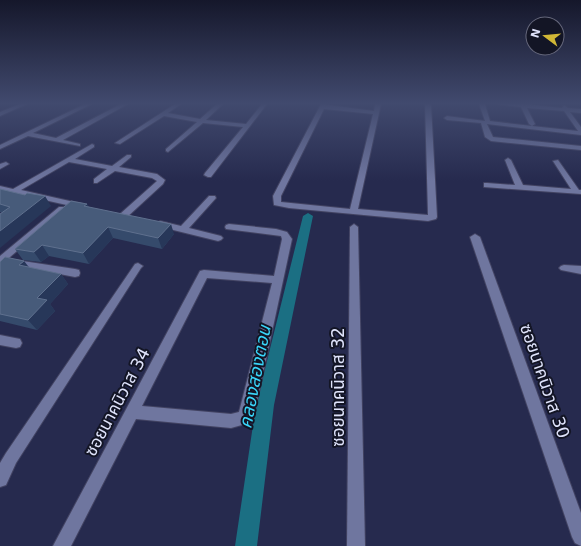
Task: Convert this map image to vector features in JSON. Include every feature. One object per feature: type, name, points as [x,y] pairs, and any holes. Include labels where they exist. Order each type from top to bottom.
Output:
[{"type":"street","points":[[0,147],[37,129]]},
{"type":"street","points":[[58,140],[78,129]]},
{"type":"street","points":[[118,143],[139,129]]},
{"type":"street","points":[[168,150],[192,129]]},
{"type":"street","points":[[208,175],[245,129]]},
{"type":"street","points":[[311,129],[277,196],[277,203],[288,206],[428,218],[433,217],[429,129]]},
{"type":"street","points":[[353,212],[372,129]]},
{"type":"street","points":[[487,129],[488,137],[491,138],[581,148]]},
{"type":"street","points":[[566,129],[580,131]]},
{"type":"street","points":[[28,134],[78,144]]},
{"type":"street","points":[[16,191],[92,146]]},
{"type":"street","points":[[97,181],[129,156]]},
{"type":"street","points":[[69,160],[114,167],[154,176],[161,180],[159,184],[119,215],[138,219]]},
{"type":"street","points":[[508,160],[520,187]]},
{"type":"street","points":[[556,160],[579,192]]},
{"type":"street","points":[[487,185],[579,192]]},
{"type":"street","points":[[0,188],[92,209]]},
{"type":"street","points":[[182,230],[212,198]]},
{"type":"street","points":[[0,261],[68,204]]},
{"type":"street","points":[[152,223],[218,238]]},
{"type":"street","points":[[132,412],[231,421],[244,418],[249,406],[287,239],[284,234],[228,227]]},
{"type":"street","name":"ซอยนาคนิวาส 32","points":[[354,228],[356,546]]},
{"type":"street","name":"ซอยนาคนิวาส 30","points":[[475,237],[581,537]]},
{"type":"street","points":[[0,261],[75,273]]},
{"type":"street","points":[[0,479],[11,458],[138,266]]},
{"type":"street","points":[[564,268],[581,270]]},
{"type":"street","name":"ซอยนาคนิวาส 34","points":[[62,546],[204,274],[278,280]]},
{"type":"street","points":[[0,340],[16,343]]},
{"type":"building","points":[[0,189],[25,195],[27,193],[45,196],[0,231],[0,214],[10,207],[0,204]]},
{"type":"building","points":[[71,201],[87,204],[84,206],[171,224],[158,238],[108,227],[83,253],[42,245],[34,252],[15,249]]},
{"type":"building","points":[[5,257],[24,261],[19,265],[61,274],[37,298],[47,300],[28,320],[0,314],[0,262]]},
{"type":"waterway","name":"คลองสองตอน","points":[[246,546],[265,405],[308,216]]}]
